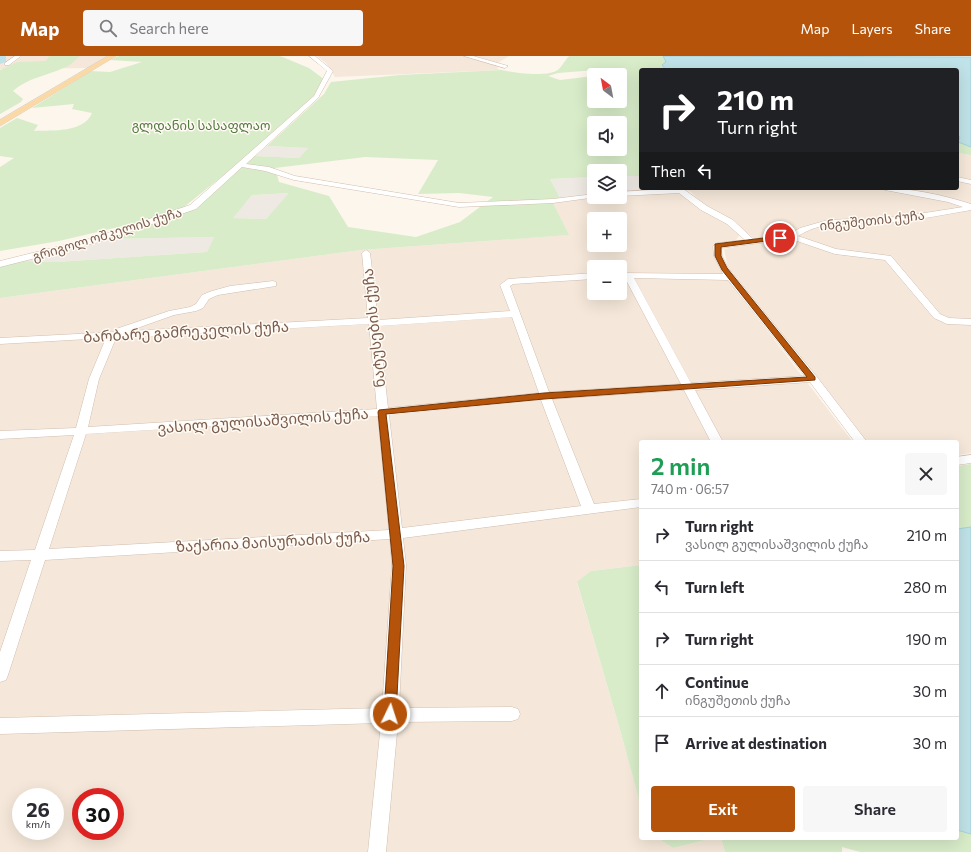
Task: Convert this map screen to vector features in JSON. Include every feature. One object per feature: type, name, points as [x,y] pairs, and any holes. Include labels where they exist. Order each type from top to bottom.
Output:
[{"type":"main road","points":[[0,124],[113,56]]},
{"type":"street","points":[[7,64],[18,56]]},
{"type":"street","name":"გრიგოლ ოშკელის ქუჩა","points":[[0,264],[96,240],[188,210],[241,165],[316,97],[330,71],[312,56]]},
{"type":"street","points":[[467,56],[505,66]]},
{"type":"street","points":[[241,165],[266,169],[294,178],[459,205],[553,201],[587,197]]},
{"type":"street","points":[[959,179],[971,182]]},
{"type":"street","points":[[627,193],[668,190]]},
{"type":"street","points":[[681,190],[704,208],[730,222],[751,241]]},
{"type":"street","points":[[896,190],[950,200],[971,208]]},
{"type":"street","name":"ინგუშეთის ქუჩა","points":[[731,277],[724,269],[718,256],[717,246],[792,236],[800,229],[822,224],[898,219],[971,208]]},
{"type":"street","points":[[792,236],[814,245],[835,251],[888,258],[937,316],[946,321],[971,322]]},
{"type":"street","name":"ნატუსების ქუჩა","points":[[366,253],[399,566],[390,714],[377,852]]},
{"type":"street","points":[[627,275],[731,277],[813,379],[859,440]]},
{"type":"street","points":[[587,276],[511,281],[505,285],[544,396],[589,510]]},
{"type":"street","points":[[627,280],[716,440]]},
{"type":"street","points":[[0,676],[81,431],[94,380],[112,335],[172,313],[193,309],[200,306],[206,297],[215,293],[230,289],[272,284]]},
{"type":"street","name":"ბარბარე გამრეკელის ქუჩა","points":[[0,341],[515,314]]},
{"type":"street","name":"ვასილ გულისაშვილის ქუჩა","points":[[0,435],[382,412],[544,396],[813,379]]},
{"type":"street","points":[[959,461],[971,459]]},
{"type":"street","name":"ზაქარია მაისურაძის ქუჩა","points":[[0,556],[40,555],[395,534],[639,502]]},
{"type":"street","points":[[0,726],[390,714],[512,714]]},
{"type":"shaded area","points":[[0,56],[112,56],[93,68],[0,69]]},
{"type":"shaded area","points":[[317,56],[509,56],[496,64],[498,69],[502,70],[335,77],[326,63]]},
{"type":"shaded area","points":[[267,146],[308,148],[299,158],[255,156]]},
{"type":"shaded area","points":[[959,153],[971,155],[971,453],[959,455],[959,440],[864,440],[728,268],[724,249],[759,243],[738,225],[705,206],[691,192],[686,190],[959,190]]},
{"type":"shaded area","points":[[627,176],[639,176],[639,190],[674,190],[627,193]]},
{"type":"shaded area","points":[[587,177],[587,196],[560,198],[550,179]]},
{"type":"shaded area","points":[[290,193],[266,219],[232,218],[252,195]]},
{"type":"shaded area","points":[[682,193],[741,233],[736,240],[712,246],[719,268],[851,440],[639,440],[639,499],[387,532],[0,554],[0,298],[361,250],[568,235],[553,203],[587,198],[587,204],[627,204],[627,195]]},
{"type":"shaded area","points":[[214,237],[207,252],[57,262],[22,261],[108,239]]},
{"type":"shaded area","points":[[639,507],[639,565],[591,571],[577,583],[639,800],[639,840],[661,840],[673,848],[706,840],[722,840],[725,852],[383,852],[401,538]]},
{"type":"shaded area","points":[[387,539],[393,540],[394,566],[372,852],[0,852],[0,561]]},
{"type":"green space","points":[[49,56],[80,56],[68,66],[19,86],[13,91],[23,99],[21,102],[0,114],[0,70],[17,62],[46,61]]},
{"type":"green space","name":"გლდანის სასაფლაო","points":[[118,56],[280,56],[309,68],[325,80],[315,95],[246,157],[184,207],[169,214],[131,224],[59,241],[0,251],[0,167],[14,158],[0,156],[0,128],[17,118],[38,125],[34,131],[67,129],[82,124],[92,113],[72,109],[74,104],[32,108],[91,71],[110,72],[142,62],[110,60]]},
{"type":"green space","points":[[569,56],[663,56],[666,60],[666,63],[662,65],[664,68],[639,68],[639,176],[627,176],[627,164],[587,164],[587,177],[550,179],[560,198],[548,199],[553,203],[569,235],[361,250],[0,298],[0,266],[22,261],[57,262],[207,252],[214,237],[107,239],[189,211],[255,156],[299,158],[308,148],[267,146],[324,94],[331,82],[400,75],[502,70],[540,74],[554,72],[559,69]],"holes":[[[365,157],[438,160],[418,194],[459,193],[493,197],[460,222],[416,237],[348,227],[329,196],[279,182],[275,168]],[[289,193],[266,219],[233,218],[252,195]]]},
{"type":"green space","points":[[959,142],[971,147],[971,155],[959,153]]},
{"type":"green space","points":[[971,464],[971,527],[959,529],[959,466]]},
{"type":"green space","points":[[639,565],[639,800],[577,582],[591,571]]},
{"type":"green space","points":[[959,831],[971,834],[971,852],[860,852],[842,847],[842,852],[725,852],[722,840],[959,840]]},
{"type":"green space","points":[[661,840],[706,840],[673,848]]},
{"type":"water","points":[[663,56],[971,57],[971,147],[959,142],[959,68],[664,68],[662,65],[666,62]]},
{"type":"water","points":[[971,527],[971,834],[959,831],[959,529]]},
{"type":"waterway","points":[[0,61],[3,60],[2,56]]},
{"type":"route","points":[[390,714],[399,566],[382,412],[544,396],[813,379],[724,269],[718,256],[717,246],[780,238]]}]
